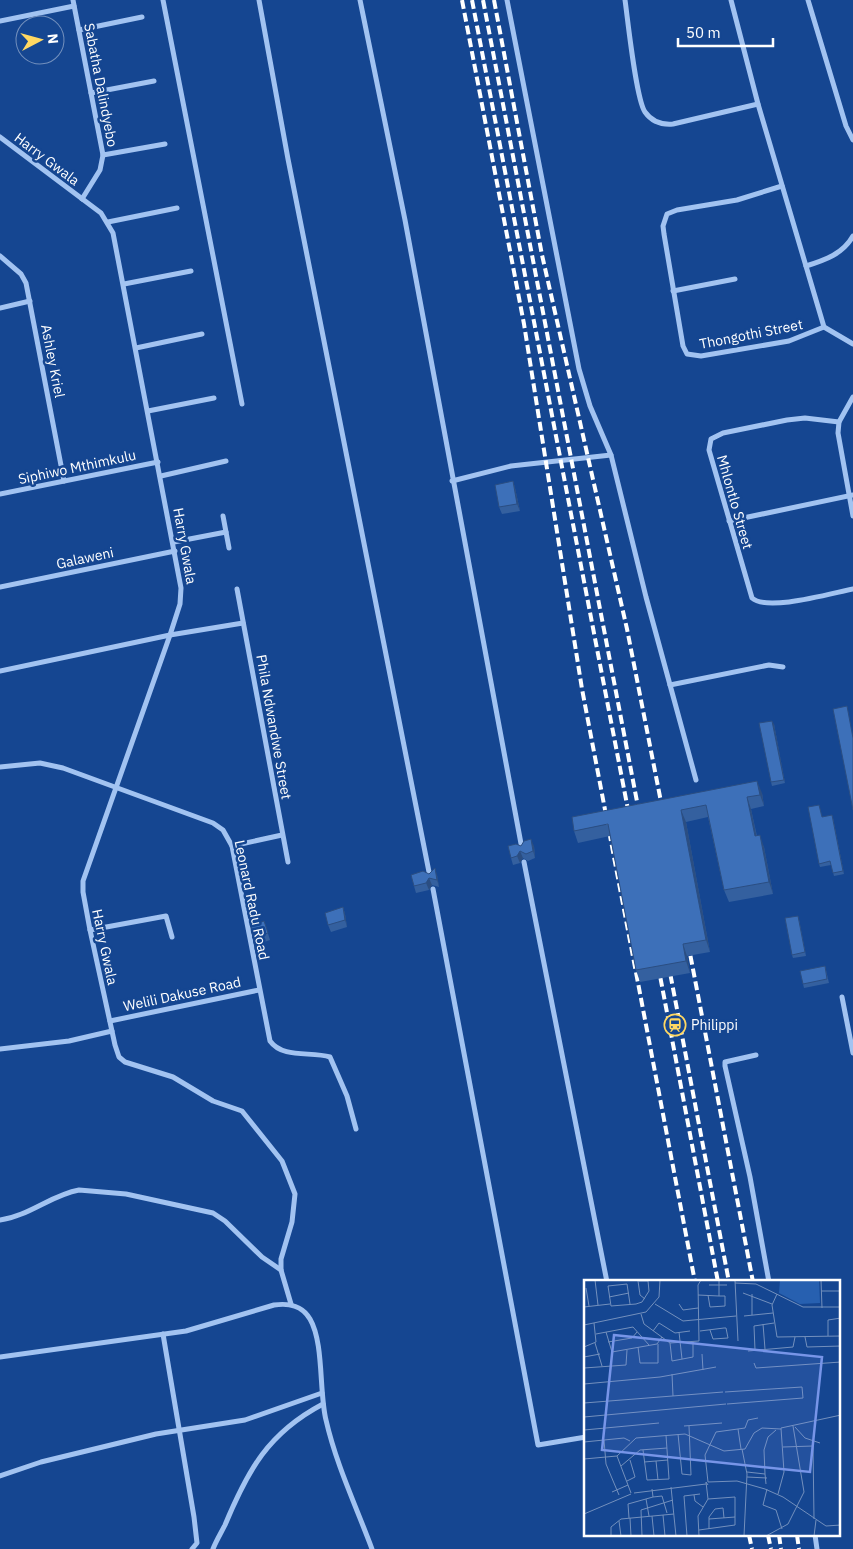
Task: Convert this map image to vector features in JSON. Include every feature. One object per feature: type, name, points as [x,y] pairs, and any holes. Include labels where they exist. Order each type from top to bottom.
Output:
[{"type":"street","name":"Sabatha Dalindyebo","points":[[73,0],[103,156],[100,170],[82,199]]},
{"type":"street","points":[[163,0],[242,404]]},
{"type":"street","points":[[259,0],[430,877]]},
{"type":"street","points":[[360,0],[405,220],[452,481],[522,849]]},
{"type":"street","points":[[507,0],[579,369],[590,406],[610,455],[696,780]]},
{"type":"street","points":[[624,0],[641,104],[652,119],[665,125],[758,104]]},
{"type":"street","name":"Thongothi Street","points":[[731,0],[758,104],[824,328],[853,344]]},
{"type":"street","points":[[808,0],[846,126],[853,140]]},
{"type":"street","points":[[0,21],[74,6]]},
{"type":"street","points":[[79,30],[142,17]]},
{"type":"street","points":[[91,93],[154,81]]},
{"type":"street","name":"Harry Gwala","points":[[0,137],[101,213],[108,222],[116,242],[174,542],[182,596],[170,635],[83,880],[83,892],[90,930],[112,1031],[119,1057],[134,1066],[173,1077],[212,1101],[242,1111],[282,1161],[295,1194],[292,1222],[281,1259],[281,1270]]},
{"type":"street","points":[[103,156],[165,144]]},
{"type":"street","name":"Thongothi Street","points":[[782,186],[737,200],[677,210],[667,214],[663,226],[683,346],[687,354],[691,356],[782,342],[808,335],[824,328]]},
{"type":"street","points":[[108,222],[177,208]]},
{"type":"street","points":[[806,266],[827,259],[847,246],[853,236]]},
{"type":"street","name":"Ashley Kriel","points":[[0,256],[21,274],[26,283],[64,481]]},
{"type":"street","points":[[124,284],[191,271]]},
{"type":"street","points":[[673,291],[735,279]]},
{"type":"street","points":[[0,308],[30,301]]},
{"type":"street","points":[[136,348],[202,334]]},
{"type":"street","points":[[853,397],[840,422],[839,442],[851,496],[853,516]]},
{"type":"street","points":[[148,411],[214,398]]},
{"type":"street","name":"Mhlontlo Street","points":[[840,422],[814,419],[787,420],[723,433],[711,439],[709,444],[710,456],[750,592],[757,602],[776,604],[853,589]]},
{"type":"street","points":[[452,481],[511,466],[610,455]]},
{"type":"street","points":[[161,476],[226,461]]},
{"type":"street","name":"Siphiwo Mthimkulu","points":[[0,494],[158,462]]},
{"type":"street","points":[[729,521],[851,496]]},
{"type":"street","points":[[223,516],[229,548]]},
{"type":"street","points":[[174,542],[226,532]]},
{"type":"street","name":"Galaweni","points":[[0,587],[175,551]]},
{"type":"street","name":"Phila Ndwandwe Street","points":[[237,589],[288,862]]},
{"type":"street","points":[[0,671],[170,635],[243,623]]},
{"type":"street","points":[[670,685],[769,665],[783,667]]},
{"type":"street","name":"Leonard Radu Road","points":[[0,766],[50,764],[213,823],[223,830],[232,846],[267,1032],[274,1047],[285,1051],[330,1057],[347,1096],[356,1129]]},
{"type":"street","points":[[232,846],[282,835]]},
{"type":"street","points":[[524,862],[606,1280]]},
{"type":"street","points":[[432,889],[538,1445],[584,1437]]},
{"type":"street","points":[[90,930],[166,916],[172,937]]},
{"type":"street","name":"Welili Dakuse Road","points":[[110,1021],[259,990]]},
{"type":"street","points":[[842,997],[853,1053]]},
{"type":"street","points":[[0,1049],[63,1042],[112,1031]]},
{"type":"street","points":[[756,1055],[727,1061],[725,1066],[769,1280]]},
{"type":"street","points":[[0,1220],[18,1216],[74,1191],[92,1190],[134,1196],[220,1216],[262,1257],[281,1270],[291,1304]]},
{"type":"street","points":[[0,1357],[203,1327],[274,1305],[291,1304],[304,1310],[312,1321],[317,1341],[323,1404],[330,1436],[372,1549]]},
{"type":"street","points":[[163,1334],[197,1537],[196,1546],[192,1549]]},
{"type":"street","points":[[0,1476],[41,1462],[180,1429],[238,1422],[322,1393]]},
{"type":"street","points":[[213,1549],[234,1501],[258,1457],[297,1421],[323,1404]]},
{"type":"street","points":[[815,1536],[817,1549]]},
{"type":"building","points":[[513,481],[517,504],[499,507],[495,485]]},
{"type":"building","points":[[847,706],[853,738],[853,810],[833,709]]},
{"type":"building","points":[[772,721],[784,780],[771,782],[759,723]]},
{"type":"building","points":[[757,781],[760,795],[747,797],[755,836],[760,835],[769,882],[724,890],[706,805],[681,810],[706,940],[683,944],[686,961],[636,970],[608,824],[574,831],[572,817]]},
{"type":"building","points":[[819,805],[822,817],[832,815],[843,871],[833,873],[830,861],[819,864],[808,807]]},
{"type":"building","points":[[531,839],[533,851],[526,854],[520,851],[517,856],[511,858],[508,846],[516,844],[521,846],[524,841]]},
{"type":"building","points":[[435,868],[437,880],[429,878],[426,883],[414,886],[411,875],[423,871],[429,874]]},
{"type":"building","points":[[343,907],[345,920],[328,925],[325,913]]},
{"type":"building","points":[[798,916],[805,952],[792,955],[785,918]]},
{"type":"building","points":[[264,921],[268,933],[253,938],[251,926]]},
{"type":"building","points":[[825,966],[827,979],[803,984],[800,971]]},
{"type":"railway","points":[[462,0],[524,324],[582,689],[695,1280]]},
{"type":"railway","points":[[472,0],[630,820]]},
{"type":"railway","points":[[483,0],[640,817]]},
{"type":"railway","points":[[494,0],[542,255],[627,629],[663,812]]},
{"type":"railway","points":[[688,943],[753,1280]]},
{"type":"railway","points":[[668,962],[729,1280]]},
{"type":"railway","points":[[658,965],[718,1280]]},
{"type":"railway","points":[[749,1536],[752,1549]]},
{"type":"railway","points":[[768,1536],[771,1549]]},
{"type":"railway","points":[[779,1536],[781,1549]]},
{"type":"railway","points":[[797,1536],[799,1549]]},
{"type":"place","name":"Philippi","points":[[675,1025]]}]
